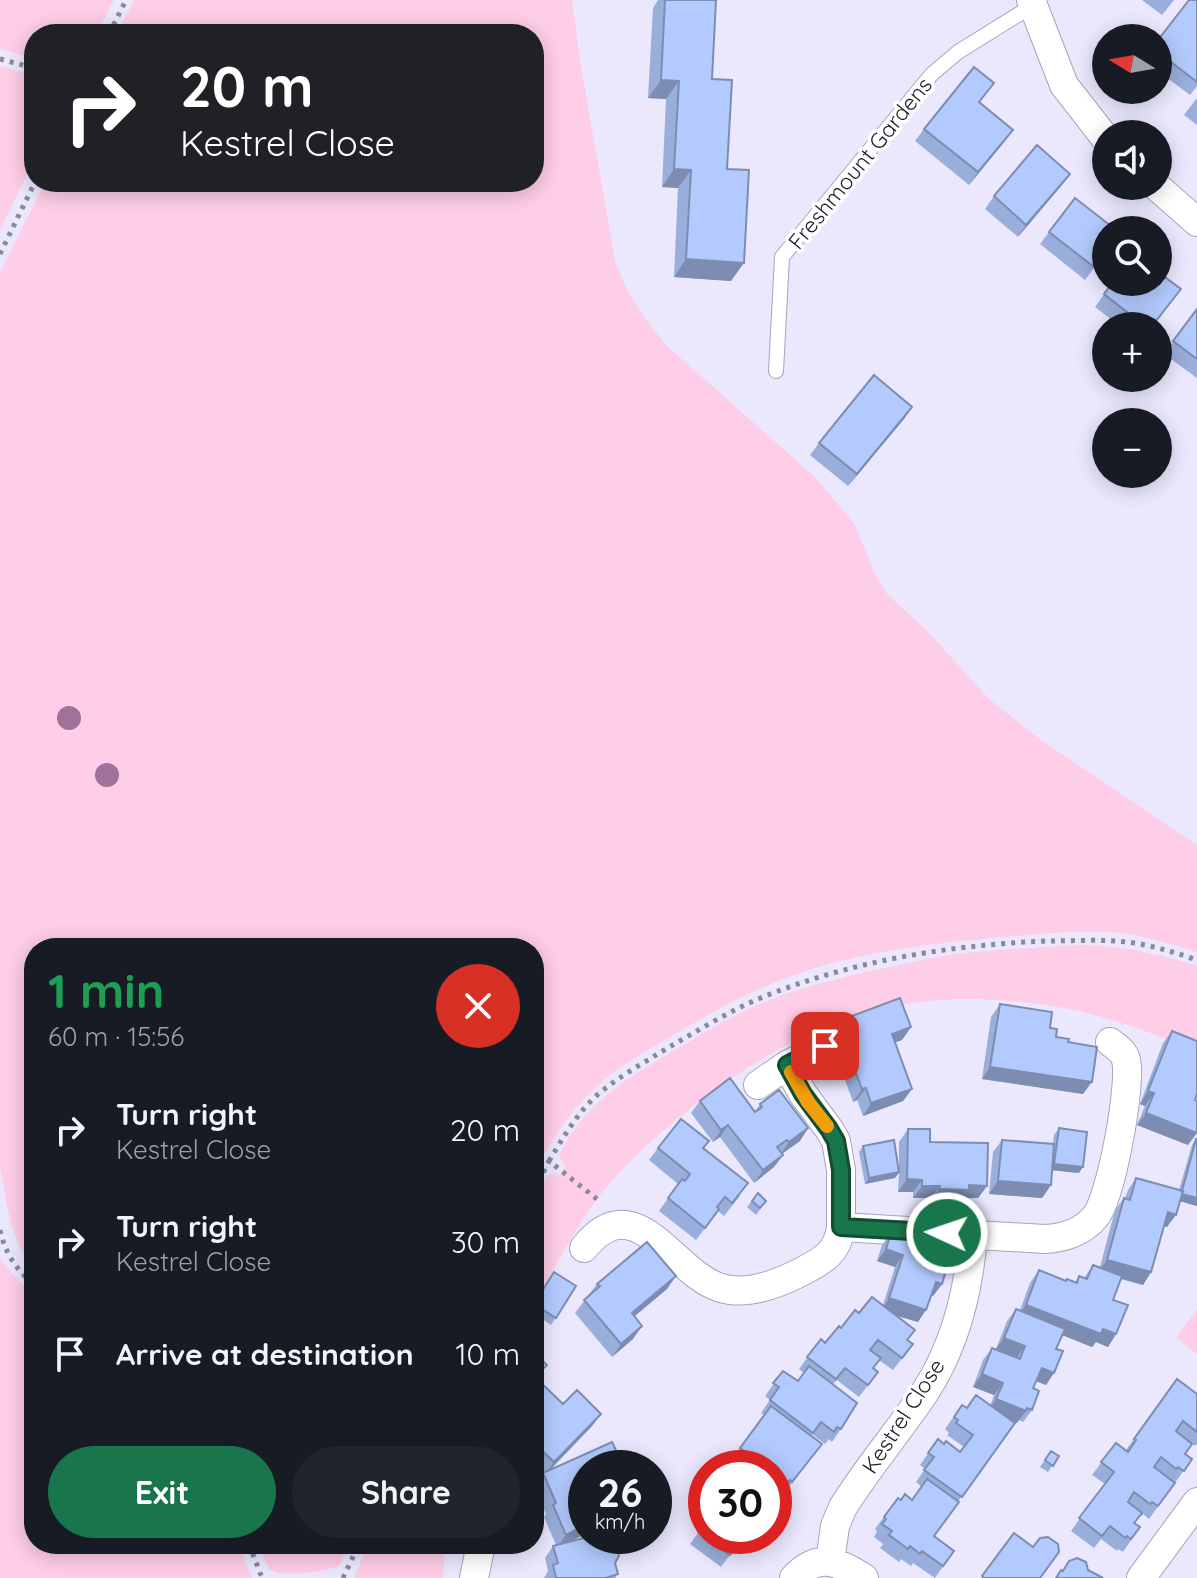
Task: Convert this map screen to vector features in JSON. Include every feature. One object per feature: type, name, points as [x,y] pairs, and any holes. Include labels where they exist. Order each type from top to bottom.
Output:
[{"type":"street","points":[[1032,3],[1064,85],[1092,121]]},
{"type":"street","points":[[1172,200],[1197,222]]},
{"type":"street","points":[[841,1227],[1035,1239],[1060,1238],[1082,1228],[1097,1216],[1110,1181],[1126,1087],[1126,1059],[1110,1042]]},
{"type":"street","points":[[758,1085],[787,1065],[825,1046]]},
{"type":"street","points":[[584,1248],[594,1235],[612,1225],[625,1225],[659,1242],[707,1283],[735,1290],[772,1284],[808,1269],[827,1256],[839,1241],[841,1227],[841,1170],[836,1141],[787,1065]]},
{"type":"street","name":"Kestrel Close","points":[[830,1562],[835,1526],[843,1507],[924,1393],[942,1360],[961,1307],[969,1274],[973,1235]]},
{"type":"street","points":[[1141,1578],[1197,1502]]},
{"type":"street","points":[[474,1578],[479,1554]]},
{"type":"street","points":[[794,1578],[818,1562],[842,1565],[864,1578]]},
{"type":"lane","name":"Freshmount Gardens","points":[[776,371],[782,257],[932,74],[958,52],[1032,3]]},
{"type":"path","points":[[114,24],[126,0]]},
{"type":"path","points":[[0,59],[24,65]]},
{"type":"path","points":[[0,254],[30,192]]},
{"type":"path","points":[[544,1171],[582,1111],[612,1083],[743,1006],[840,971],[950,949],[1058,941],[1127,942],[1197,960]]},
{"type":"path","points":[[549,1161],[601,1203],[612,1225]]},
{"type":"path","points":[[0,1230],[8,1255],[24,1275]]},
{"type":"path","points":[[253,1554],[262,1578]]},
{"type":"path","points":[[342,1578],[354,1554]]},
{"type":"shaded area","points":[[0,0],[114,0],[102,24],[24,24],[24,55],[0,49]]},
{"type":"shaded area","points":[[134,0],[572,0],[615,261],[627,290],[643,316],[667,346],[816,478],[855,525],[874,572],[887,594],[929,633],[990,700],[1041,740],[1197,845],[1197,952],[1130,935],[1069,932],[923,946],[815,968],[728,1004],[621,1068],[576,1108],[544,1155],[544,938],[24,938],[24,1255],[15,1235],[0,1168],[0,273],[40,192],[544,192],[544,24],[122,24]]},
{"type":"shaded area","points":[[0,66],[24,72],[24,181],[0,230]]},
{"type":"shaded area","points":[[1081,945],[1112,947],[1197,966],[1197,1051],[1093,1015],[1017,1002],[935,1000],[894,1006],[846,1019],[799,1039],[755,1063],[665,1129],[620,1172],[594,1203],[544,1285],[544,1181],[550,1174],[560,1175],[565,1166],[559,1156],[579,1123],[605,1096],[635,1074],[747,1009],[814,985],[948,955]]},
{"type":"shaded area","points":[[0,1258],[24,1285],[24,1554],[243,1554],[252,1578],[0,1578]]},
{"type":"shaded area","points":[[1197,1309],[1197,1354],[1176,1338]]},
{"type":"shaded area","points":[[262,1554],[345,1554],[339,1566],[313,1572],[293,1574],[269,1569]]},
{"type":"shaded area","points":[[364,1554],[444,1554],[443,1578],[354,1578]]},
{"type":"building","points":[[665,0],[716,0],[712,79],[732,80],[727,169],[749,170],[744,263],[686,259],[691,170],[674,169],[679,81],[661,80]]},
{"type":"building","points":[[1189,0],[1197,0],[1197,82],[1172,63],[1170,24]]},
{"type":"building","points":[[974,67],[994,83],[979,102],[1013,130],[978,172],[924,129]]},
{"type":"building","points":[[1037,145],[1070,174],[1026,225],[994,196]]},
{"type":"building","points":[[1075,198],[1098,216],[1092,216],[1092,265],[1049,232]]},
{"type":"building","points":[[1172,282],[1181,289],[1163,312],[1127,312],[1107,296],[1172,296]]},
{"type":"building","points":[[1197,309],[1197,359],[1173,341]]},
{"type":"building","points":[[874,375],[912,407],[857,474],[819,443]]},
{"type":"building","points":[[900,998],[911,1027],[892,1034],[912,1089],[871,1103],[852,1062],[856,1060],[844,1019]]},
{"type":"building","points":[[1000,1004],[1052,1012],[1050,1028],[1057,1029],[1056,1037],[1097,1047],[1092,1082],[990,1067]]},
{"type":"building","points":[[1172,1031],[1197,1041],[1197,1133],[1146,1113],[1154,1093],[1148,1091]]},
{"type":"building","points":[[730,1078],[755,1112],[762,1107],[760,1104],[779,1090],[808,1128],[777,1147],[783,1155],[763,1170],[728,1125],[721,1130],[700,1101]]},
{"type":"building","points":[[681,1119],[709,1141],[703,1148],[748,1183],[732,1203],[725,1197],[705,1228],[668,1198],[682,1179],[685,1181],[690,1174],[658,1148]]},
{"type":"building","points":[[1059,1128],[1087,1132],[1083,1167],[1054,1164]]},
{"type":"building","points":[[908,1129],[930,1129],[930,1142],[988,1143],[987,1186],[969,1185],[969,1190],[939,1189],[940,1186],[922,1186],[922,1180],[907,1179]]},
{"type":"building","points":[[1197,1139],[1197,1198],[1182,1194]]},
{"type":"building","points":[[894,1140],[899,1172],[869,1178],[863,1146]]},
{"type":"building","points":[[1002,1140],[1054,1144],[1051,1185],[998,1181]]},
{"type":"building","points":[[1136,1178],[1183,1191],[1176,1215],[1168,1212],[1151,1272],[1107,1260],[1124,1198],[1130,1200]]},
{"type":"building","points":[[758,1193],[766,1201],[760,1208],[752,1201]]},
{"type":"building","points":[[891,1233],[925,1243],[920,1258],[947,1267],[942,1284],[936,1282],[926,1310],[889,1298],[903,1255],[886,1249]]},
{"type":"building","points":[[647,1242],[676,1276],[632,1313],[642,1326],[621,1344],[584,1300],[600,1286],[597,1284]]},
{"type":"building","points":[[1093,1265],[1122,1276],[1113,1300],[1128,1305],[1116,1334],[1103,1329],[1101,1334],[1026,1305],[1039,1270],[1077,1283],[1079,1276],[1087,1279]]},
{"type":"building","points":[[554,1272],[576,1286],[556,1318],[544,1310],[544,1288]]},
{"type":"building","points":[[872,1297],[915,1330],[907,1340],[913,1344],[902,1358],[878,1340],[870,1350],[881,1358],[873,1368],[878,1372],[868,1385],[845,1368],[836,1379],[807,1357],[821,1339],[825,1343],[855,1310],[859,1313]]},
{"type":"building","points":[[1016,1309],[1065,1329],[1056,1349],[1063,1351],[1054,1373],[1042,1368],[1033,1388],[1039,1391],[1032,1410],[1027,1408],[1026,1411],[996,1399],[1003,1383],[982,1374],[992,1348],[1020,1359],[1025,1346],[1004,1338]]},
{"type":"building","points":[[809,1366],[857,1403],[841,1429],[837,1427],[834,1432],[821,1422],[813,1433],[770,1400],[779,1387],[773,1383],[783,1371],[798,1381]]},
{"type":"building","points":[[1177,1379],[1197,1394],[1197,1432],[1183,1421],[1176,1431],[1192,1444],[1185,1454],[1192,1459],[1184,1471],[1178,1467],[1176,1469],[1161,1457],[1154,1467],[1175,1483],[1158,1506],[1134,1492],[1128,1502],[1142,1513],[1134,1523],[1140,1527],[1131,1539],[1110,1526],[1102,1536],[1079,1518],[1114,1472],[1101,1462],[1116,1443],[1128,1452]]},
{"type":"building","points":[[544,1386],[563,1404],[577,1390],[601,1414],[554,1462],[544,1452]]},
{"type":"building","points":[[976,1395],[1015,1423],[962,1497],[924,1470],[934,1457],[928,1453],[938,1439],[960,1452],[973,1435],[956,1423],[958,1420],[954,1417],[962,1405],[967,1408]]},
{"type":"building","points":[[771,1406],[822,1444],[792,1482],[792,1450],[740,1448]]},
{"type":"building","points":[[612,1442],[616,1450],[594,1450]]},
{"type":"building","points":[[1051,1451],[1059,1456],[1053,1466],[1045,1460]]},
{"type":"building","points":[[568,1462],[566,1535],[553,1505],[556,1503],[544,1473]]},
{"type":"building","points":[[927,1479],[959,1502],[934,1536],[954,1551],[943,1566],[922,1551],[920,1554],[910,1546],[908,1549],[889,1535],[892,1531],[882,1524],[898,1498],[901,1500],[905,1494],[912,1500]]},
{"type":"building","points":[[1014,1533],[1033,1547],[1040,1538],[1048,1537],[1058,1544],[1059,1552],[1040,1578],[984,1578],[982,1576]]},
{"type":"building","points":[[568,1542],[568,1554],[618,1554],[615,1563],[618,1574],[606,1578],[556,1578],[553,1565],[558,1563],[553,1546]]},
{"type":"building","points":[[1077,1558],[1086,1562],[1088,1570],[1103,1578],[1056,1578],[1069,1561]]},
{"type":"slow traffic","points":[[791,1072],[808,1102],[827,1126]]},
{"type":"route","points":[[825,1046],[787,1065],[836,1141],[841,1170],[841,1227],[947,1233]]}]
